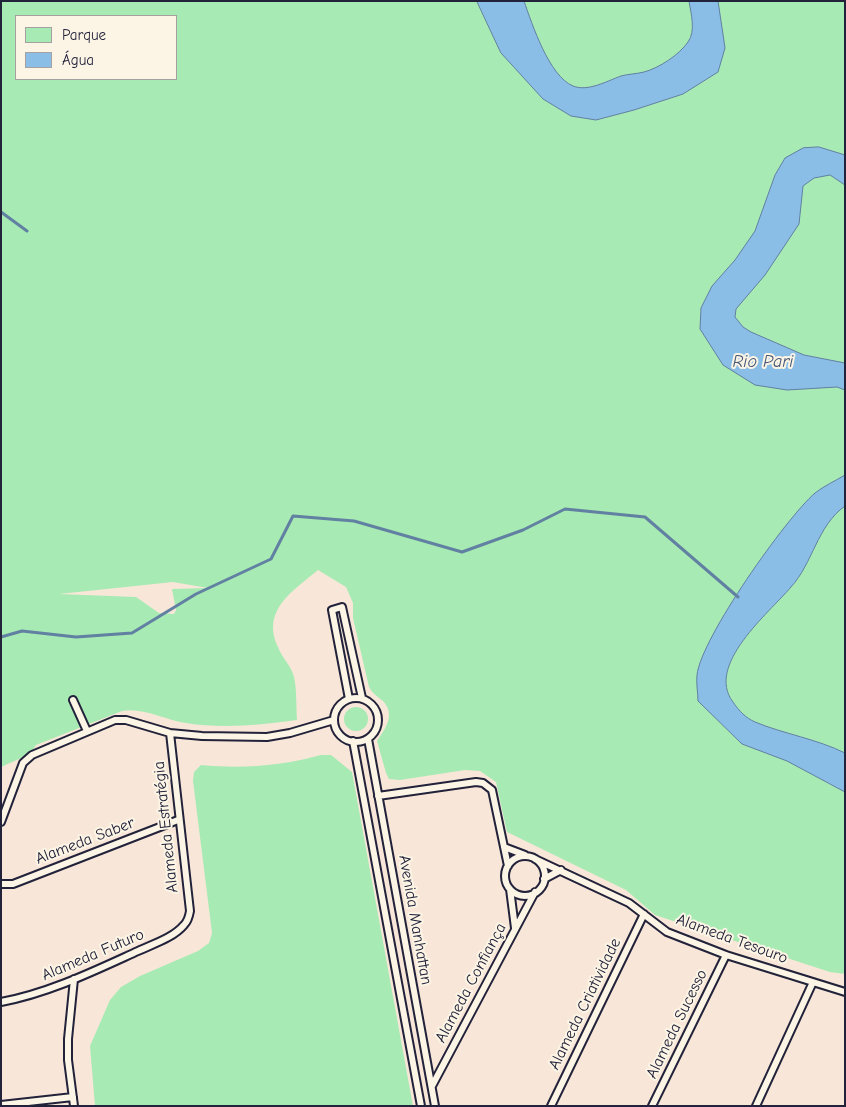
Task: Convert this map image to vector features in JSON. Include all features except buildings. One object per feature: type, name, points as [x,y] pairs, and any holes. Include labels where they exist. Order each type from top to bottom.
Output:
[{"type":"lane","points":[[349,699],[332,610],[342,607],[362,698]]},
{"type":"lane","points":[[362,698],[374,706],[378,719],[377,727],[368,739],[353,742],[339,734],[334,720],[338,707],[349,699],[362,698]]},
{"type":"lane","points":[[73,700],[87,731]]},
{"type":"lane","points":[[1,822],[23,763],[32,755],[115,720],[126,720],[170,733],[202,736],[267,736],[290,733],[334,720]]},
{"type":"lane","name":"Alameda Estratégia","points":[[170,733],[178,820],[190,911],[188,919]]},
{"type":"lane","name":"Avenida Manhattan","points":[[368,739],[436,1106]]},
{"type":"lane","name":"Avenida Manhattan","points":[[353,742],[421,1106]]},
{"type":"lane","points":[[378,796],[476,782],[484,784],[492,790],[508,866],[505,879],[510,889],[516,929]]},
{"type":"lane","name":"Alameda Saber","points":[[1,884],[13,884],[178,820]]},
{"type":"lane","name":"Alameda Tesouro","points":[[504,848],[561,870],[629,902],[667,932],[726,955],[845,992]]},
{"type":"lane","points":[[508,866],[516,858],[532,858],[543,869],[544,879]]},
{"type":"lane","points":[[510,889],[523,895],[535,892],[544,879],[561,870]]},
{"type":"lane","name":"Alameda Confiança","points":[[432,1086],[535,892]]},
{"type":"lane","name":"Alameda Criatividade","points":[[551,1106],[644,914]]},
{"type":"lane","name":"Alameda Futuro","points":[[1,1002],[18,999],[74,979],[170,936],[184,926],[188,919]]},
{"type":"lane","name":"Alameda Sucesso","points":[[652,1106],[726,955]]},
{"type":"lane","points":[[74,979],[68,1039],[74,1106]]},
{"type":"lane","points":[[756,1106],[813,982]]},
{"type":"lane","points":[[1,1105],[73,1097]]},
{"type":"green space","points":[[1,1],[845,1],[845,974],[830,972],[655,915],[626,890],[507,832],[496,782],[480,771],[465,770],[400,780],[389,779],[377,741],[388,722],[389,711],[383,701],[369,687],[353,618],[353,603],[346,587],[318,570],[282,602],[274,622],[274,634],[278,647],[294,677],[297,720],[255,725],[214,726],[178,721],[138,711],[122,711],[36,745],[30,754],[1,767]],"holes":[[[173,582],[208,588],[172,589],[176,610],[174,614],[159,613],[136,597],[59,594]]]},
{"type":"green space","points":[[356,707],[364,711],[368,719],[364,727],[356,731],[348,727],[344,719],[348,711]]},
{"type":"green space","points":[[321,755],[331,755],[352,772],[413,1106],[95,1106],[90,1046],[110,1000],[121,987],[140,976],[198,951],[209,943],[212,933],[193,781],[194,772],[201,765],[261,766]]},
{"type":"water","points":[[477,1],[524,1],[549,61],[556,72],[573,86],[591,87],[621,76],[641,73],[662,64],[674,56],[688,42],[692,33],[689,1],[718,1],[725,48],[718,72],[683,94],[596,120],[571,116],[543,99],[501,53]]},
{"type":"water","name":"Rio Pari","points":[[819,147],[845,155],[845,185],[830,175],[814,178],[803,186],[799,224],[765,275],[736,309],[735,317],[743,327],[751,332],[804,355],[845,363],[845,390],[837,387],[787,390],[755,385],[723,365],[700,329],[701,308],[712,286],[735,260],[755,231],[775,175],[785,158],[803,148]]},
{"type":"water","points":[[845,475],[845,506],[836,514],[821,534],[805,567],[791,587],[743,640],[733,656],[727,672],[727,688],[735,705],[752,720],[845,753],[845,792],[787,761],[742,744],[698,701],[697,675],[702,658],[713,634],[728,608],[766,552],[802,506],[815,493]]},
{"type":"waterway","points":[[1,212],[27,231]]},
{"type":"waterway","points":[[1,637],[22,631],[76,637],[132,633],[196,594],[271,559],[293,516],[354,521],[462,552],[523,530],[565,509],[645,517],[738,597]]}]
